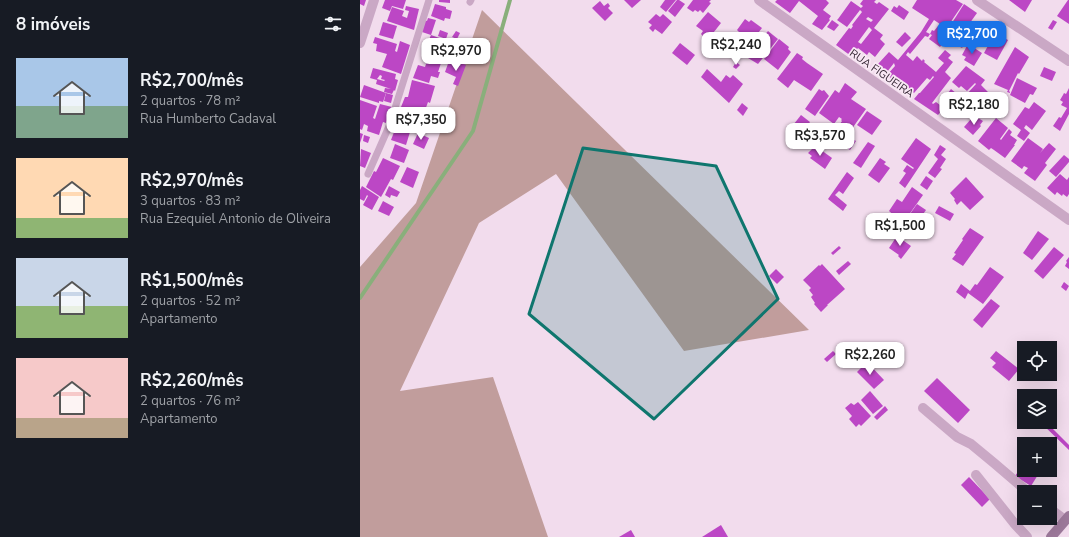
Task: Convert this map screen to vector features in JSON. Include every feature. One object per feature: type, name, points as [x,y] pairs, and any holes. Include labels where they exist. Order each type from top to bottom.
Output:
[{"type":"main road","points":[[1051,537],[1067,518]]},
{"type":"street","points":[[360,43],[374,0]]},
{"type":"street","name":"RUA FIGUEIRA","points":[[759,0],[1069,220]]},
{"type":"street","points":[[977,0],[1069,61]]},
{"type":"street","points":[[923,408],[957,437],[971,444],[1020,485]]},
{"type":"street","points":[[976,475],[1027,537]]},
{"type":"street","points":[[1057,513],[1067,518]]},
{"type":"lane","points":[[368,174],[390,124],[429,0]]},
{"type":"highlighted area","points":[[583,148],[716,166],[778,299],[654,419],[529,314]]},
{"type":"shaded area","points":[[482,10],[809,330],[684,351],[556,174],[479,223],[400,391],[493,377],[548,537],[360,537],[360,267],[416,203]]},
{"type":"building","points":[[360,0],[366,0],[364,6],[360,4]]},
{"type":"building","points":[[385,0],[406,0],[403,9],[392,6],[390,11],[382,8]]},
{"type":"building","points":[[439,0],[450,0],[450,3],[439,2]]},
{"type":"building","points":[[624,0],[641,0],[632,8]]},
{"type":"building","points":[[665,0],[676,0],[666,12],[660,7]]},
{"type":"building","points":[[677,0],[685,4],[675,17],[668,11]]},
{"type":"building","points":[[693,0],[711,0],[709,2],[711,3],[703,13],[700,10],[698,12],[695,10],[693,12],[687,8]]},
{"type":"building","points":[[777,0],[826,0],[829,3],[823,10],[831,16],[829,19],[830,20],[822,30],[812,24],[818,16],[799,1],[790,13],[775,2]]},
{"type":"building","points":[[863,0],[876,0],[874,2],[877,4],[879,2],[889,9],[874,28],[883,35],[880,39],[885,44],[875,57],[869,52],[867,55],[858,48],[851,56],[836,45],[849,28],[851,29],[853,26],[852,25],[862,12],[860,10],[847,27],[837,20],[851,1],[861,8],[863,6],[860,4]],"holes":[[[868,17],[873,20],[871,22],[866,19]],[[869,27],[872,30],[861,44],[858,42]]]},
{"type":"building","points":[[917,0],[956,0],[963,4],[948,26],[944,24],[943,26],[934,20],[926,32],[930,34],[928,37],[925,36],[910,54],[908,52],[906,55],[913,61],[917,56],[922,61],[923,59],[925,61],[924,62],[936,72],[944,63],[938,58],[945,50],[951,55],[948,58],[953,62],[945,72],[951,78],[932,103],[933,104],[936,102],[944,108],[938,115],[914,99],[934,77],[933,76],[930,80],[927,78],[914,93],[903,84],[900,86],[887,75],[895,66],[894,63],[887,72],[878,64],[889,52],[898,60],[921,32],[929,19],[912,8]]},
{"type":"building","points":[[1009,0],[1032,0],[1025,12]]},
{"type":"building","points":[[1069,0],[1069,24],[1057,16]]},
{"type":"building","points":[[600,1],[604,6],[608,3],[610,6],[608,8],[613,13],[605,21],[592,8]]},
{"type":"building","points":[[435,4],[446,7],[446,9],[452,11],[450,19],[445,18],[444,21],[431,16]]},
{"type":"building","points":[[964,4],[977,13],[962,34],[950,26]]},
{"type":"building","points":[[899,5],[909,12],[904,20],[891,11],[894,6],[897,8]]},
{"type":"building","points":[[406,6],[419,9],[414,30],[387,21],[392,7],[404,11],[402,16],[407,18],[409,11],[405,10]]},
{"type":"building","points":[[708,12],[721,23],[710,37],[705,33],[703,36],[701,34],[703,31],[696,26]]},
{"type":"building","points":[[656,14],[660,17],[663,14],[672,22],[662,34],[655,29],[653,32],[649,28],[652,25],[648,22]]},
{"type":"building","points":[[428,18],[436,20],[431,35],[422,32],[425,20],[427,21]]},
{"type":"building","points":[[745,19],[749,22],[751,20],[762,28],[745,50],[734,42],[741,34],[737,30]]},
{"type":"building","points":[[832,20],[839,25],[834,31],[827,27]]},
{"type":"building","points":[[1053,20],[1057,22],[1052,30],[1048,28]]},
{"type":"building","points":[[383,22],[397,26],[393,39],[379,35]]},
{"type":"building","points":[[938,26],[945,31],[940,39],[943,43],[940,47],[929,39],[932,35],[930,34],[932,30],[934,31]]},
{"type":"building","points":[[440,30],[448,33],[446,39],[438,36]]},
{"type":"building","points":[[456,31],[460,33],[457,39],[452,37]]},
{"type":"building","points":[[768,31],[778,39],[758,64],[748,58]]},
{"type":"building","points":[[905,32],[911,38],[902,47],[896,42]]},
{"type":"building","points":[[995,33],[1008,40],[997,60],[984,53]]},
{"type":"building","points":[[431,35],[448,41],[446,45],[453,49],[450,57],[446,55],[445,57],[425,49]]},
{"type":"building","points":[[375,37],[397,44],[395,51],[397,52],[400,41],[410,45],[401,74],[382,67],[387,54],[376,51],[377,44],[373,43]]},
{"type":"building","points":[[961,37],[967,40],[962,48],[957,45]]},
{"type":"building","points":[[779,39],[789,47],[788,49],[791,52],[778,70],[764,59]]},
{"type":"building","points":[[680,43],[695,55],[687,65],[672,53]]},
{"type":"building","points":[[460,44],[472,49],[467,61],[456,56]]},
{"type":"building","points":[[968,44],[982,53],[974,66],[964,60],[966,57],[962,55]]},
{"type":"building","points":[[1015,47],[1029,57],[1019,74],[1018,73],[1009,91],[1010,93],[1007,92],[1008,90],[994,84]]},
{"type":"building","points":[[797,53],[803,57],[802,59],[823,74],[811,91],[794,80],[788,88],[777,79]]},
{"type":"building","points":[[429,55],[442,60],[438,72],[440,72],[438,78],[431,76],[429,83],[413,78],[418,65],[425,67]]},
{"type":"building","points":[[449,61],[460,66],[461,63],[466,65],[458,86],[453,84],[456,77],[445,72]]},
{"type":"building","points":[[736,62],[740,65],[736,69],[733,67]]},
{"type":"building","points":[[966,66],[985,80],[981,85],[991,95],[989,97],[997,104],[986,117],[981,113],[978,116],[975,114],[978,109],[974,106],[976,104],[966,95],[976,84],[975,83],[967,91],[961,86],[959,88],[952,82]]},
{"type":"building","points":[[1044,67],[1056,72],[1052,81],[1040,76]]},
{"type":"building","points":[[373,68],[396,74],[395,79],[398,80],[395,91],[394,90],[392,94],[384,92],[385,88],[391,89],[376,84],[377,80],[370,78]],"holes":[[[380,75],[382,76],[381,79],[385,80],[384,81],[377,79]]]},
{"type":"building","points":[[707,69],[721,82],[726,75],[730,78],[733,75],[743,84],[729,103],[701,77]]},
{"type":"building","points":[[1017,78],[1037,88],[1033,95],[1030,94],[1025,103],[1010,95]]},
{"type":"building","points":[[412,80],[435,86],[430,103],[428,102],[423,116],[401,107],[405,97],[408,97]]},
{"type":"building","points":[[845,83],[857,92],[851,99],[866,109],[846,138],[835,131],[842,119],[839,117],[834,124],[819,113],[835,90],[839,93]]},
{"type":"building","points":[[364,85],[386,93],[383,102],[379,101],[379,103],[360,97]]},
{"type":"building","points":[[1069,88],[1069,114],[1060,131],[1053,126],[1059,117],[1061,118],[1067,108],[1061,105],[1063,102],[1060,100]]},
{"type":"building","points":[[819,89],[822,91],[824,90],[829,96],[815,116],[805,109]]},
{"type":"building","points":[[951,89],[963,99],[957,107],[945,97]]},
{"type":"building","points":[[386,93],[393,95],[391,103],[384,101]]},
{"type":"building","points":[[360,100],[377,106],[373,118],[375,119],[380,104],[392,107],[389,118],[386,123],[383,122],[379,135],[367,131],[368,126],[364,124],[362,130],[360,129]]},
{"type":"building","points":[[1034,102],[1046,111],[1032,130],[1026,125],[1024,128],[1030,133],[1024,141],[1017,136],[1021,130],[1013,124],[1025,107],[1029,109]]},
{"type":"building","points":[[742,103],[748,108],[743,116],[737,110]]},
{"type":"building","points":[[401,111],[419,117],[414,133],[396,127]]},
{"type":"building","points":[[867,111],[882,121],[872,135],[857,125]]},
{"type":"building","points":[[801,115],[810,122],[800,136],[790,129]]},
{"type":"building","points":[[978,118],[983,121],[980,125],[981,126],[973,135],[964,127],[971,119],[975,122]]},
{"type":"building","points":[[996,118],[1008,128],[1000,139],[1001,140],[1009,129],[1012,132],[1010,135],[1017,140],[1005,158],[991,148],[989,150],[978,141]]},
{"type":"building","points":[[426,120],[432,123],[427,133],[422,130]]},
{"type":"building","points":[[396,127],[410,132],[406,145],[391,140]]},
{"type":"building","points":[[360,133],[363,134],[360,143]]},
{"type":"building","points":[[418,133],[429,138],[424,149],[413,144]]},
{"type":"building","points":[[364,135],[370,137],[368,143],[363,141]]},
{"type":"building","points":[[851,138],[856,141],[850,150],[845,147],[847,144],[844,143],[846,139],[849,141]]},
{"type":"building","points":[[916,138],[931,149],[905,188],[899,183],[906,173],[903,171],[907,165],[913,169],[914,168],[901,159]]},
{"type":"building","points":[[1028,138],[1043,149],[1040,153],[1049,143],[1056,149],[1045,163],[1047,165],[1035,181],[1024,173],[1028,168],[1024,166],[1022,169],[1011,161]]},
{"type":"building","points":[[868,142],[875,146],[861,168],[853,163]]},
{"type":"building","points":[[395,144],[409,150],[404,163],[390,158]]},
{"type":"building","points":[[820,145],[823,148],[821,150],[832,158],[825,169],[810,158],[812,156],[808,153],[814,147],[817,149]]},
{"type":"building","points":[[940,145],[946,149],[941,155],[946,159],[940,168],[942,169],[935,178],[928,173],[938,159],[934,155]]},
{"type":"building","points":[[361,149],[371,153],[365,168],[360,166]]},
{"type":"building","points":[[1064,155],[1069,159],[1069,162],[1056,177],[1049,171]]},
{"type":"building","points":[[383,158],[400,166],[393,180],[391,179],[381,197],[366,187]]},
{"type":"building","points":[[880,158],[886,162],[884,164],[890,168],[879,183],[868,175]]},
{"type":"building","points":[[407,167],[419,172],[413,188],[400,182]]},
{"type":"building","points":[[847,172],[854,178],[843,194],[839,191],[835,195],[847,205],[843,211],[828,199]]},
{"type":"building","points":[[1060,174],[1067,180],[1069,177],[1069,194],[1067,197],[1063,194],[1062,196],[1057,192],[1055,195],[1047,188]]},
{"type":"building","points":[[926,176],[933,181],[927,190],[920,185]]},
{"type":"building","points":[[966,177],[984,197],[970,210],[961,201],[957,205],[954,200],[955,199],[950,193]]},
{"type":"building","points":[[362,186],[379,197],[372,210],[363,205],[368,196],[367,195],[364,201],[360,199],[360,190]]},
{"type":"building","points":[[389,186],[400,192],[397,197],[391,195],[390,198],[385,195]]},
{"type":"building","points":[[912,187],[923,195],[903,223],[889,211],[897,199],[902,202]]},
{"type":"building","points":[[383,201],[394,207],[389,216],[378,211]]},
{"type":"building","points":[[917,204],[926,210],[914,227],[905,221]]},
{"type":"building","points":[[939,206],[954,214],[950,221],[935,213]]},
{"type":"building","points":[[970,228],[984,237],[963,266],[952,259],[956,254],[954,253],[963,240],[962,239]]},
{"type":"building","points":[[1038,231],[1049,239],[1032,260],[1023,253]]},
{"type":"building","points":[[897,236],[911,246],[901,259],[898,256],[899,255],[889,248]]},
{"type":"building","points":[[839,246],[841,248],[833,255],[831,253]]},
{"type":"building","points":[[1054,247],[1064,255],[1043,279],[1034,271]]},
{"type":"building","points":[[1069,257],[1069,269],[1065,266]]},
{"type":"building","points":[[848,261],[851,264],[839,275],[836,271]]},
{"type":"building","points":[[822,264],[845,289],[821,312],[814,304],[815,303],[811,297],[813,295],[809,290],[811,288],[803,280]]},
{"type":"building","points":[[990,267],[1004,277],[983,304],[968,293],[965,299],[956,292],[961,284],[970,291],[975,284],[977,285]]},
{"type":"building","points":[[776,269],[784,277],[777,284],[769,276]]},
{"type":"building","points":[[1064,282],[1069,286],[1066,291],[1061,287]]},
{"type":"building","points":[[991,299],[1000,306],[982,328],[973,320]]},
{"type":"building","points":[[833,351],[836,354],[827,362],[824,359]]},
{"type":"building","points":[[996,351],[1017,367],[1017,371],[1009,381],[992,367],[996,363],[990,358]]},
{"type":"building","points":[[867,362],[884,380],[874,389],[857,372]]},
{"type":"building","points":[[937,378],[970,410],[958,423],[924,391]]},
{"type":"building","points":[[870,391],[883,406],[873,414],[861,400]]},
{"type":"building","points":[[858,402],[871,416],[861,426],[859,424],[856,427],[849,419],[852,416],[845,408],[851,403],[854,405]]},
{"type":"building","points":[[885,406],[888,410],[877,420],[874,417]]},
{"type":"building","points":[[1047,429],[1053,429],[1069,445],[1069,450],[1057,437]]},
{"type":"building","points":[[1017,473],[1017,477],[1037,477],[1032,485],[1029,485],[1015,476]]},
{"type":"building","points":[[969,477],[990,499],[982,507],[961,485]]},
{"type":"building","points":[[721,525],[728,537],[702,537]]},
{"type":"building","points":[[631,530],[635,537],[619,537]]},
{"type":"waterway","points":[[360,298],[473,131],[510,0]]}]
